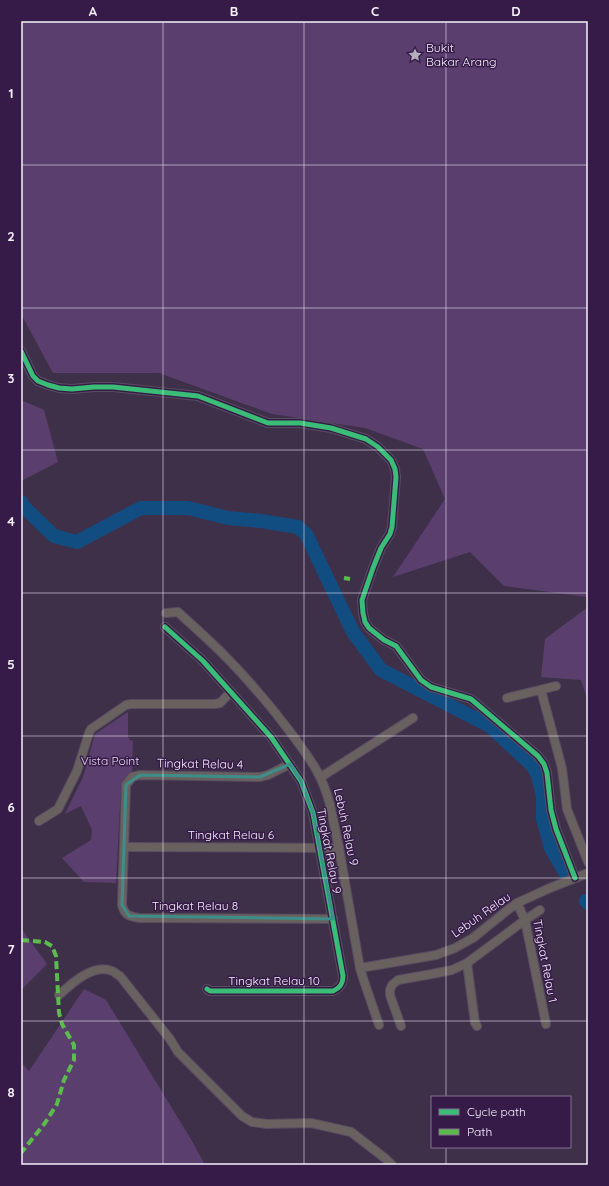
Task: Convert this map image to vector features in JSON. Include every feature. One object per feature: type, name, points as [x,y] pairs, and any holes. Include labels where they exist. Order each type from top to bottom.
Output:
[{"type":"street","points":[[21,351],[33,376],[38,381],[59,388],[113,388],[198,396],[268,423],[300,423],[331,428],[366,439],[378,447],[391,460],[395,469],[396,477],[392,527],[373,568],[362,600],[365,622],[369,628],[384,640],[396,646],[421,680],[431,687],[471,699],[538,756],[544,764],[547,773],[550,810],[575,878]]},
{"type":"street","name":"Lebuh Relau 9","points":[[166,613],[178,612],[224,654],[271,707],[312,761],[321,776],[326,790],[339,848],[360,968],[379,1025]]},
{"type":"street","name":"Tingkat Relau 9","points":[[165,627],[203,661],[232,692],[271,737],[301,781],[313,813],[320,848],[343,976],[343,982],[340,986]]},
{"type":"street","points":[[507,698],[556,686]]},
{"type":"street","points":[[541,690],[562,768],[567,809],[588,862]]},
{"type":"street","points":[[39,821],[56,811],[58,808],[77,771],[91,729],[126,705],[215,704],[220,703],[232,692]]},
{"type":"street","points":[[321,776],[412,718]]},
{"type":"street","name":"Tingkat Relau 4","points":[[124,847],[126,785],[132,777],[140,774],[260,777],[268,775],[290,764]]},
{"type":"street","name":"Tingkat Relau 6","points":[[124,847],[339,848]]},
{"type":"street","name":"Tingkat Relau 8","points":[[124,847],[122,905],[124,912],[129,916],[139,918],[333,919]]},
{"type":"street","name":"Lebuh Relau","points":[[360,968],[436,955],[455,948],[473,938],[517,903],[588,873]]},
{"type":"street","name":"Tingkat Relau 1","points":[[517,903],[525,920],[546,1024]]},
{"type":"street","points":[[400,1026],[390,995],[392,985],[398,980],[452,970],[466,964],[540,910]]},
{"type":"street","points":[[466,964],[475,1023],[477,1026]]},
{"type":"street","points":[[59,995],[78,978],[90,972],[102,969],[112,971],[120,976],[170,1039],[178,1052],[242,1116],[252,1122],[267,1124],[311,1123],[351,1132],[392,1165]]},
{"type":"street","name":"Tingkat Relau 10","points":[[206,989],[210,991],[333,991],[340,986]]},
{"type":"highlighted area","points":[[290,764],[301,781],[313,813],[333,919],[129,916],[122,905],[126,785],[140,775],[260,777]]},
{"type":"green space","points":[[21,21],[588,21],[588,597],[504,586],[470,552],[393,577],[445,499],[423,449],[365,428],[272,414],[159,373],[53,373],[21,314]]},
{"type":"green space","points":[[21,400],[44,410],[58,462],[21,481]]},
{"type":"green space","points":[[588,607],[588,701],[581,680],[541,677],[545,639]]},
{"type":"green space","name":"Vista Point","points":[[128,712],[128,737],[133,741],[132,772],[124,779],[121,785],[116,883],[84,882],[62,858],[91,840],[92,830],[81,806],[65,814],[83,777],[95,734]]},
{"type":"green space","points":[[21,928],[47,964],[21,990]]},
{"type":"green space","points":[[84,989],[106,1000],[192,1141],[205,1165],[21,1165],[21,1062],[29,1071]]},
{"type":"waterway","points":[[21,502],[23,506],[54,536],[77,542],[141,508],[188,508],[228,518],[261,521],[298,527],[306,534],[353,632],[381,670],[490,726],[533,766],[538,776],[543,797],[543,819],[551,848],[565,872]]},
{"type":"marked path","points":[[344,578],[350,579]]},
{"type":"marked path","points":[[21,940],[45,942],[52,946],[56,956],[59,1013],[62,1024],[74,1045],[74,1060],[64,1080],[57,1104],[45,1123],[21,1153]]},
{"type":"cycle path","points":[[21,351],[33,376],[38,381],[59,388],[72,389],[113,387],[198,396],[268,423],[300,423],[331,428],[366,439],[378,447],[391,460],[395,469],[396,477],[392,527],[390,534],[381,548],[362,600],[365,622],[369,628],[384,640],[396,646],[421,680],[431,687],[471,699],[538,756],[544,764],[547,773],[551,810],[556,829],[575,878]]},
{"type":"cycle path","points":[[165,627],[203,661],[271,737],[301,781],[313,813],[343,976],[341,985],[338,989],[333,991],[210,991],[207,989]]},
{"type":"place","name":"Bukit Bakar Arang","points":[[415,55]]}]
